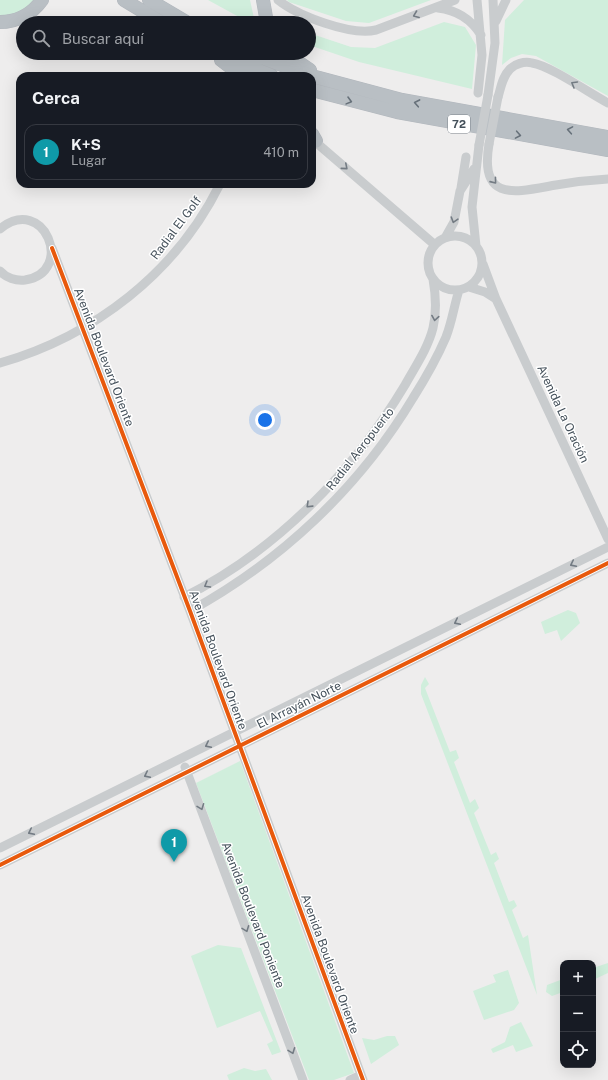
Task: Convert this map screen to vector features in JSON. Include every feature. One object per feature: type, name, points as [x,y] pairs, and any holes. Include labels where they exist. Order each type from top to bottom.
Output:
[{"type":"highway","points":[[24,16],[33,10],[42,0]]},
{"type":"highway","points":[[124,0],[150,16]]},
{"type":"highway","points":[[149,0],[176,16]]},
{"type":"highway","points":[[262,0],[265,16]]},
{"type":"highway","points":[[0,22],[16,19]]},
{"type":"highway","points":[[220,60],[237,72]]},
{"type":"highway","points":[[234,60],[263,72]]},
{"type":"highway","name":"72","points":[[269,60],[301,72]]},
{"type":"highway","points":[[296,60],[314,72]]},
{"type":"highway","points":[[316,73],[328,81]]},
{"type":"highway","name":"72","points":[[316,77],[421,104],[608,137]]},
{"type":"highway","name":"72","points":[[316,91],[397,112],[608,150]]},
{"type":"street","points":[[278,0],[288,7],[310,16]]},
{"type":"street","points":[[316,18],[337,27],[363,32],[376,30],[454,0]]},
{"type":"street","points":[[477,0],[482,55],[478,92]]},
{"type":"street","points":[[476,246],[472,207],[477,158],[495,43],[493,0]]},
{"type":"street","points":[[495,24],[506,0]]},
{"type":"street","points":[[436,8],[453,11],[465,18],[474,26],[481,37]]},
{"type":"street","points":[[608,103],[544,67],[527,62],[517,64],[509,70],[503,79],[498,97],[487,159],[488,170],[494,182],[505,190],[518,192],[569,183],[608,180]]},
{"type":"street","points":[[316,141],[435,245]]},
{"type":"street","points":[[445,238],[460,237],[468,239],[480,252],[483,264],[478,278],[469,287],[459,290],[445,288],[433,279],[428,263],[430,253],[435,245],[445,238],[454,222],[466,157]]},
{"type":"street","points":[[460,191],[472,174],[477,158]]},
{"type":"street","name":"Radial El Golf","points":[[0,363],[50,346],[82,330],[119,305],[162,267],[203,214],[218,188]]},
{"type":"street","name":"Avenida Boulevard Oriente","points":[[0,229],[16,220],[26,220],[35,223],[44,229],[49,238],[82,330],[190,611],[362,1078]]},
{"type":"street","points":[[0,272],[10,279],[20,281],[31,279],[40,274],[47,267],[51,258],[52,248]]},
{"type":"street","name":"Avenida La Oración","points":[[483,264],[496,299],[608,539]]},
{"type":"street","name":"Radial Aeropuerto","points":[[184,597],[235,566],[275,537],[322,493],[356,454],[400,393],[428,343],[433,328],[436,306],[433,279]]},
{"type":"street","points":[[469,287],[486,292],[496,299]]},
{"type":"street","name":"Radial Aeropuerto","points":[[190,611],[241,579],[281,549],[320,515],[366,465],[402,415],[426,377],[446,337],[459,290]]},
{"type":"street","name":"El Arrayán Norte","points":[[0,848],[608,547]]},
{"type":"street","name":"El Arrayán Norte","points":[[0,865],[608,563]]},
{"type":"street","name":"Avenida Boulevard Poniente","points":[[182,757],[302,1080]]},
{"type":"street","points":[[350,1080],[362,1078]]},
{"type":"green space","points":[[0,0],[39,0],[33,7],[0,19]]},
{"type":"green space","points":[[208,0],[250,0],[253,16],[237,16]]},
{"type":"green space","points":[[287,0],[431,0],[369,23],[346,21],[289,2]]},
{"type":"green space","points":[[524,0],[608,0],[608,96],[536,56],[522,54],[511,58],[502,65],[505,20]]},
{"type":"green space","points":[[444,22],[465,27],[476,45],[472,89],[359,62],[316,47],[316,35],[351,47],[375,48]]},
{"type":"green space","points":[[568,610],[576,613],[580,623],[561,641],[557,630],[545,634],[541,622]]},
{"type":"green space","points":[[425,677],[429,684],[425,688],[450,752],[456,750],[459,758],[454,762],[470,803],[475,799],[479,808],[474,813],[491,855],[496,852],[499,859],[494,863],[509,902],[514,900],[517,906],[512,910],[523,938],[528,935],[537,995],[421,694],[421,685]]},
{"type":"green space","points":[[240,761],[354,1073],[334,1080],[309,1080],[196,783]]},
{"type":"green space","points":[[218,945],[241,948],[281,1052],[272,1055],[267,1044],[273,1041],[260,1011],[217,1028],[191,956]]},
{"type":"green space","points":[[608,963],[608,973],[596,979],[596,967]]},
{"type":"green space","points":[[508,970],[519,1003],[514,1010],[484,1020],[473,991],[496,982],[493,975]]},
{"type":"green space","points":[[560,980],[560,993],[552,996],[546,992],[547,985]]},
{"type":"green space","points":[[521,1022],[533,1046],[516,1052],[513,1045],[493,1053],[491,1049],[505,1042],[510,1027]]},
{"type":"green space","points":[[387,1036],[395,1036],[399,1045],[371,1064],[362,1038],[374,1040]]},
{"type":"green space","points":[[244,1068],[255,1071],[266,1069],[272,1080],[229,1080],[227,1075]]},
{"type":"cycle path","points":[[52,248],[190,611],[363,1080]]},
{"type":"cycle path","points":[[0,865],[608,563]]},
{"type":"place","name":"K+S","points":[[174,862]]}]
